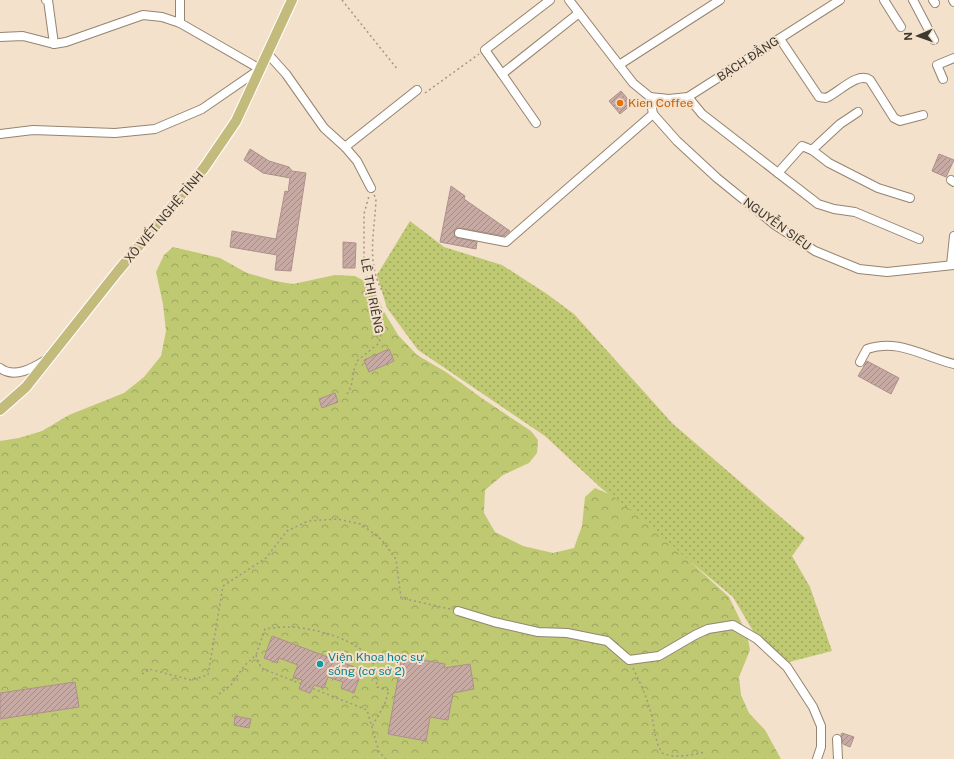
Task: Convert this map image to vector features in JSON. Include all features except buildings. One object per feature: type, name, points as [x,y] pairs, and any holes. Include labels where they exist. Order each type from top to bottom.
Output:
[{"type":"main road","name":"XÔ VIẾT NGHỆ TỈNH","points":[[0,410],[26,387],[204,168],[236,121],[292,0]]},
{"type":"street","points":[[46,0],[48,0],[54,44]]},
{"type":"street","points":[[180,0],[180,23]]},
{"type":"street","points":[[536,123],[485,50],[550,0]]},
{"type":"street","points":[[459,233],[506,242],[653,114],[650,97],[633,83],[569,0]]},
{"type":"street","points":[[620,65],[720,0]]},
{"type":"street","name":"BẠCH ĐẰNG","points":[[650,97],[669,99],[688,97],[840,0]]},
{"type":"street","points":[[884,0],[901,27]]},
{"type":"street","points":[[913,0],[934,40]]},
{"type":"street","points":[[502,74],[579,13]]},
{"type":"street","points":[[0,37],[23,36],[54,44],[66,42],[143,15],[162,17],[180,23],[260,69],[202,109],[154,129],[115,133],[33,130],[0,134]]},
{"type":"street","points":[[780,38],[819,97],[826,98],[858,78],[866,77],[870,80],[894,118],[897,120],[900,121],[923,115]]},
{"type":"street","points":[[268,54],[286,74],[305,99],[324,128],[357,160],[371,188]]},
{"type":"street","points":[[943,78],[937,65],[954,58]]},
{"type":"street","points":[[345,147],[417,90]]},
{"type":"street","points":[[688,97],[702,114],[818,204],[834,209],[855,212],[918,239]]},
{"type":"street","points":[[812,150],[840,124],[858,112]]},
{"type":"street","name":"NGUYỄN SIÊU","points":[[653,114],[676,141],[717,178],[775,225],[815,251],[859,269],[873,271],[888,272],[953,265]]},
{"type":"street","points":[[778,173],[802,146],[812,150],[829,163],[878,188],[910,198]]},
{"type":"street","points":[[953,265],[954,236]]},
{"type":"street","points":[[860,362],[867,348],[878,345],[895,345],[954,364]]},
{"type":"street","points":[[0,368],[4,371],[14,373],[22,372],[47,360]]},
{"type":"street","points":[[458,611],[494,622],[538,632],[567,633],[606,640],[629,660],[659,656],[708,629],[733,625],[757,640],[787,667],[813,707],[821,726],[822,747],[817,759]]},
{"type":"street","points":[[837,739],[838,759]]},
{"type":"path","points":[[342,0],[398,70]]},
{"type":"path","points":[[417,90],[420,96],[485,50]]},
{"type":"path","points":[[371,188],[376,198],[372,237],[372,260],[378,283],[384,294],[388,293]]},
{"type":"path","name":"LÊ THỊ RIÊNG","points":[[347,394],[352,387],[354,370],[358,361],[379,343],[381,335],[364,263],[364,214],[371,188]]},
{"type":"path","points":[[364,263],[372,260]]},
{"type":"path","points":[[142,674],[149,669],[191,680],[208,675],[223,586],[266,558],[287,530],[308,521],[337,519],[361,524],[381,539],[396,559],[401,598],[458,611]]},
{"type":"path","points":[[219,694],[232,685],[244,666],[256,655],[265,629],[287,627],[310,630],[350,642],[366,653],[374,666],[377,687],[389,690],[384,706],[372,726]]},
{"type":"path","points":[[256,655],[261,668],[367,710],[379,752],[386,759]]},
{"type":"path","points":[[629,660],[643,688],[652,717],[656,743],[662,753],[670,756],[686,756],[706,752]]},
{"type":"green space","points":[[410,221],[444,247],[502,265],[547,294],[574,314],[672,423],[805,538],[792,556],[810,587],[832,651],[789,662],[753,631],[733,597],[601,488],[545,436],[418,350],[387,308],[377,275]]},
{"type":"green space","points":[[173,247],[220,258],[247,273],[275,281],[293,284],[335,275],[355,276],[372,285],[383,310],[398,335],[417,355],[446,372],[531,431],[538,440],[537,453],[529,463],[503,475],[485,490],[484,513],[495,532],[523,546],[553,553],[574,548],[582,526],[585,497],[595,488],[613,496],[662,536],[729,597],[747,634],[750,650],[739,677],[741,695],[749,713],[765,730],[781,759],[0,759],[0,441],[19,438],[42,431],[69,415],[124,393],[144,377],[161,356],[166,331],[163,304],[156,272],[164,255]]},
{"type":"place","name":"Kien Coffee","points":[[620,103]]},
{"type":"place","name":"Viện Khoa học sự sống (cơ sở 2)","points":[[320,664]]}]
